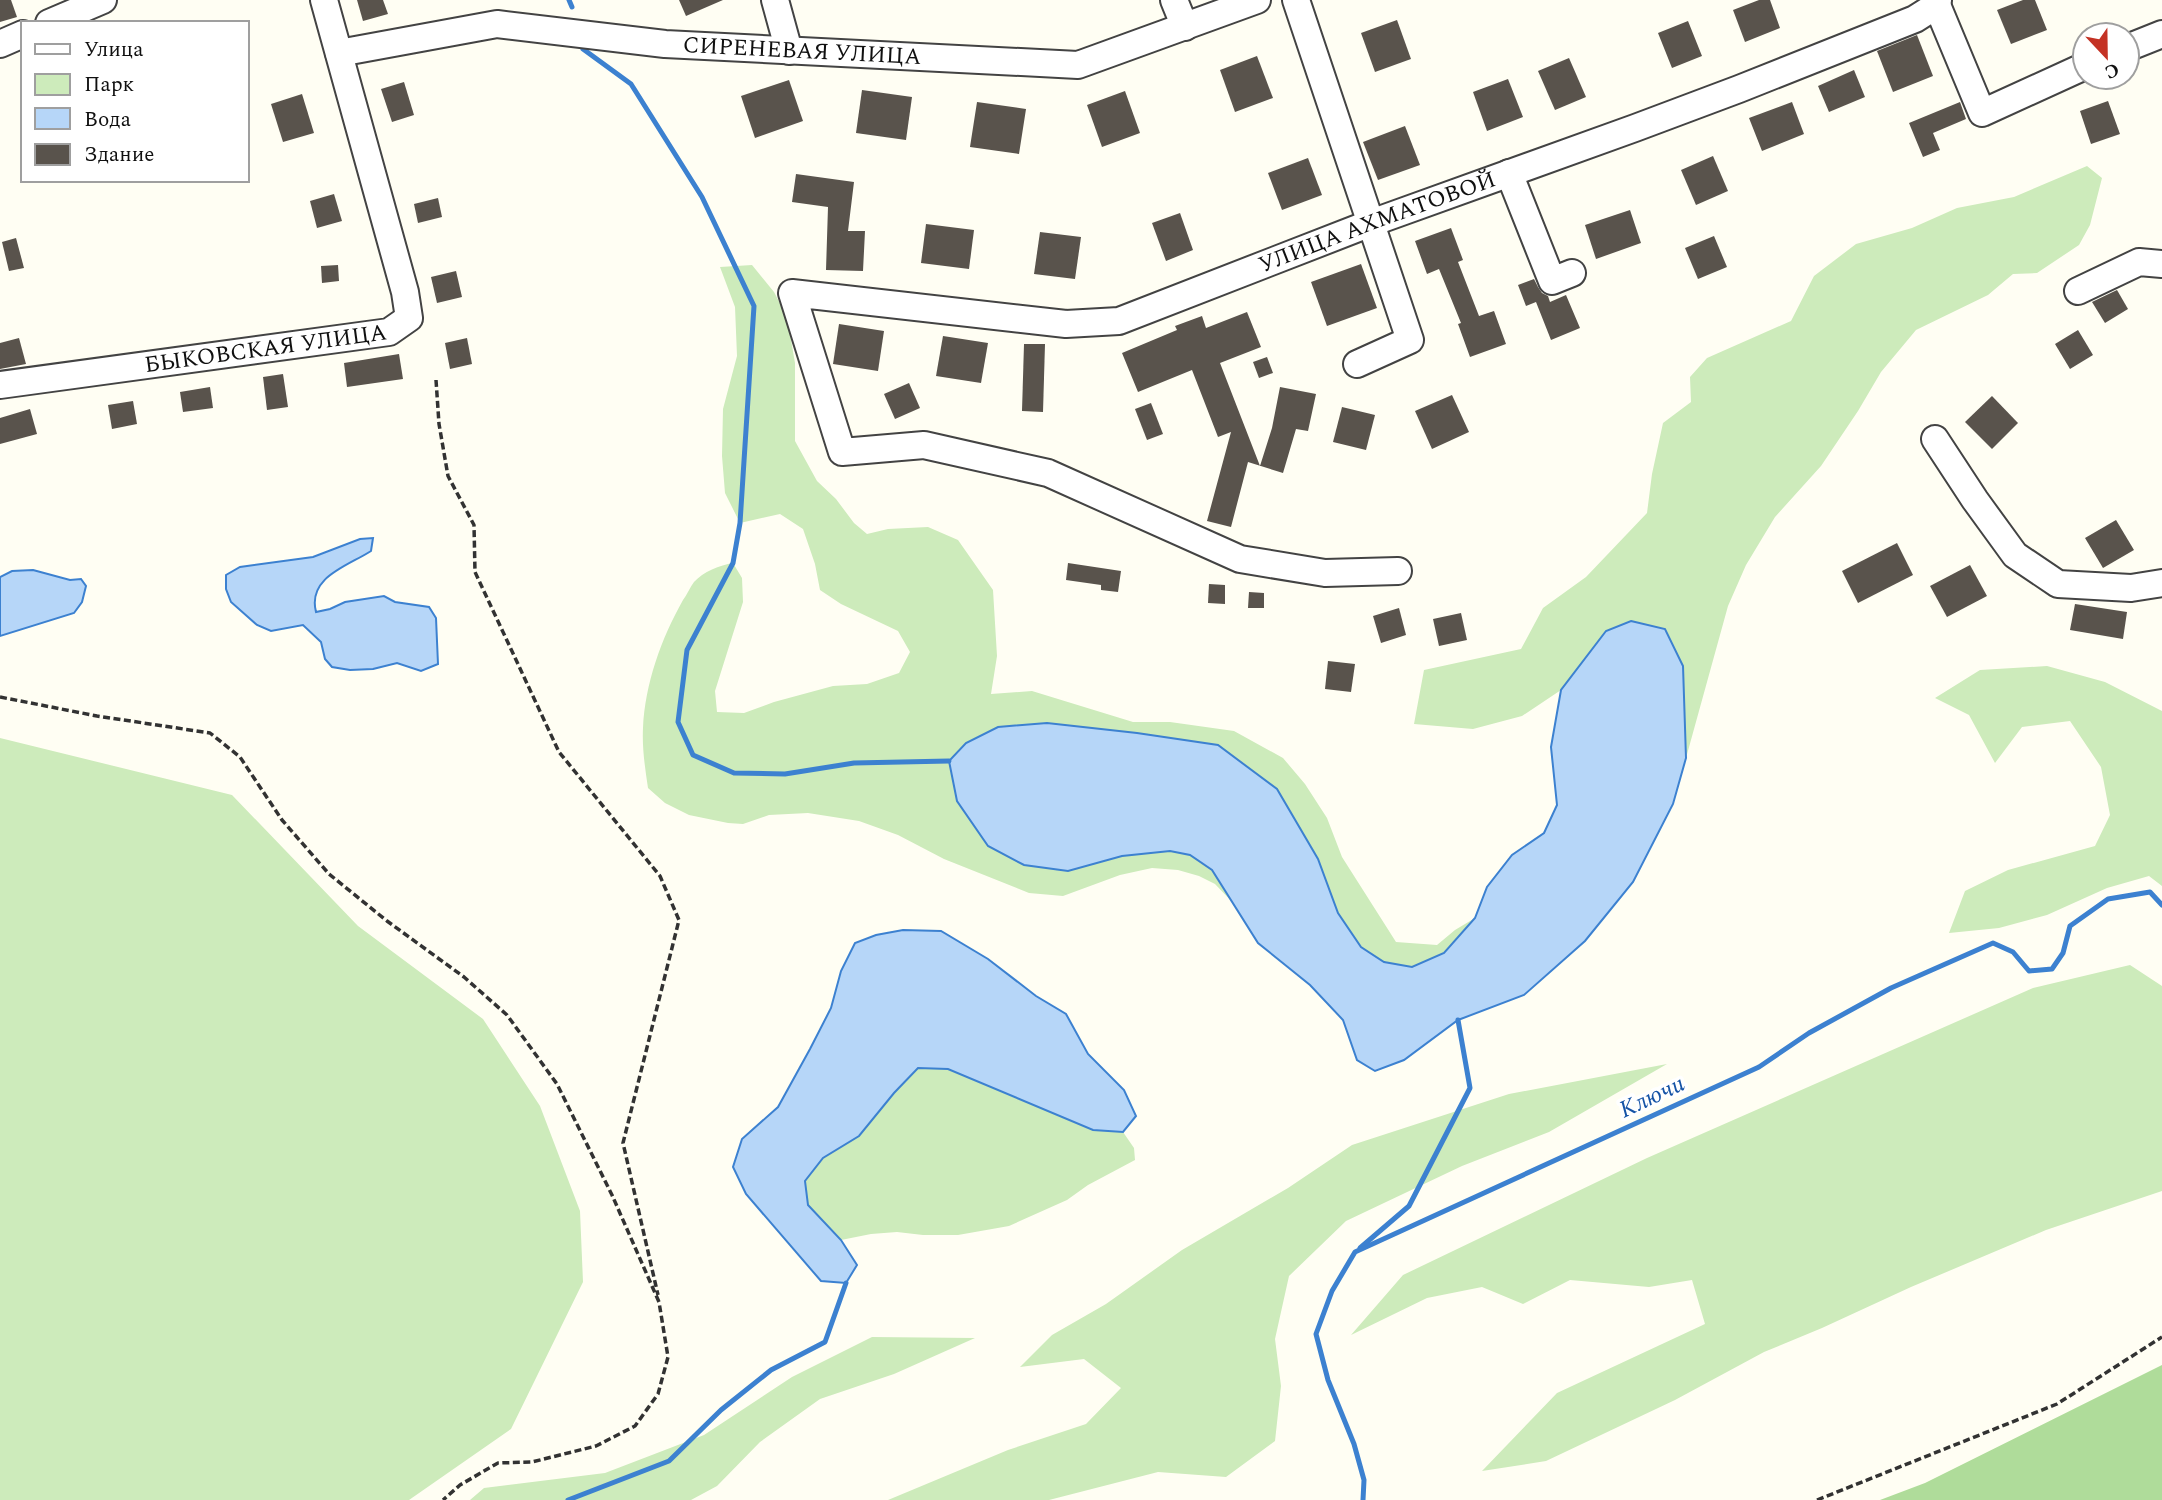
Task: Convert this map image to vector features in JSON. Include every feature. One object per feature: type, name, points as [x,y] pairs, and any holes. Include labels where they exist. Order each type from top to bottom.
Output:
[{"type":"street","points":[[54,21],[103,0]]},
{"type":"street","name":"БЫКОВСКАЯ УЛИЦА","points":[[0,385],[389,332],[410,318],[324,0]]},
{"type":"street","points":[[775,0],[789,51]]},
{"type":"street","points":[[1174,0],[1185,27]]},
{"type":"street","name":"СИРЕНЕВАЯ УЛИЦА","points":[[339,53],[497,24],[665,44],[1078,65],[1257,0]]},
{"type":"street","points":[[1296,0],[1410,340],[1357,364]]},
{"type":"street","points":[[1938,2],[1982,113],[2071,72]]},
{"type":"street","name":"УЛИЦА АХМАТОВОЙ","points":[[1398,571],[1325,573],[1240,559],[1048,473],[924,445],[842,452],[792,293],[1066,324],[1119,321],[1371,223],[1739,89],[1915,19],[1938,2]]},
{"type":"street","points":[[2141,42],[2162,34]]},
{"type":"street","points":[[0,44],[21,35]]},
{"type":"street","points":[[1509,173],[1552,281],[1572,273]]},
{"type":"street","points":[[2078,291],[2139,262],[2162,264]]},
{"type":"street","points":[[1935,439],[2015,555],[2058,584],[2131,588],[2162,583]]},
{"type":"path","points":[[436,380],[439,424],[448,476],[474,525],[475,572],[559,752],[660,876],[680,920],[623,1143],[659,1302],[668,1357],[658,1394],[635,1426],[596,1446],[532,1462],[498,1463],[460,1485],[443,1500]]},
{"type":"path","points":[[0,697],[97,716],[210,733],[240,757],[282,820],[329,874],[387,921],[464,977],[507,1015],[557,1084],[612,1195],[659,1302]]},
{"type":"path","points":[[1817,1500],[2057,1404],[2162,1338]]},
{"type":"green space","points":[[2087,166],[2102,178],[2090,225],[2079,245],[2037,273],[2013,274],[1988,295],[1916,330],[1881,372],[1821,466],[1775,517],[1746,565],[1728,606],[1686,758],[1683,666],[1606,631],[1561,690],[1522,716],[1473,729],[1414,724],[1424,670],[1521,649],[1543,608],[1586,577],[1647,513],[1663,423],[1691,402],[1690,377],[1707,358],[1791,321],[1814,276],[1856,244],[1912,228],[1957,208],[2014,197]]},
{"type":"green space","points":[[752,265],[774,292],[787,317],[795,363],[795,441],[817,481],[867,534],[888,529],[928,527],[958,540],[993,590],[997,656],[991,694],[1032,691],[1133,722],[1170,722],[1234,731],[1283,758],[1305,784],[1327,818],[1342,857],[1396,942],[1437,945],[1475,918],[1443,953],[1412,967],[1384,962],[1361,947],[1338,913],[1318,859],[957,801],[988,846],[1024,865],[1068,871],[1122,856],[1170,851],[1190,855],[1213,870],[1235,905],[1215,884],[1199,876],[1178,870],[1152,868],[1120,875],[1063,896],[1029,893],[944,859],[898,835],[859,821],[808,813],[769,815],[743,824],[728,823],[689,815],[665,803],[648,788],[643,736],[644,711],[651,678],[675,615],[694,582],[707,572],[733,563],[742,578],[743,602],[715,691],[717,712],[744,713],[833,686],[867,684],[899,673],[910,652],[898,631],[841,604],[820,590],[815,564],[803,529],[780,514],[740,523],[725,493],[722,456],[723,409],[737,356],[735,307],[720,267]]},
{"type":"green space","points":[[2047,666],[2105,682],[2162,711],[2162,886],[2149,876],[2107,888],[2047,915],[1999,928],[1949,933],[1965,891],[2008,870],[2095,846],[2110,815],[2101,767],[2070,721],[2022,727],[1995,763],[1969,715],[1935,698],[1980,670]]},
{"type":"green space","points":[[0,738],[232,795],[358,926],[483,1019],[540,1106],[580,1211],[583,1282],[511,1429],[409,1500],[0,1500]]},
{"type":"green space","points":[[2130,965],[2162,986],[2162,1191],[2046,1230],[1911,1287],[1764,1352],[1675,1400],[1546,1461],[1482,1471],[1557,1393],[1705,1324],[1692,1280],[1649,1287],[1570,1280],[1523,1304],[1482,1287],[1427,1298],[1351,1335],[1403,1275],[1647,1158],[2033,988]]},
{"type":"green space","points":[[1667,1064],[1549,1132],[1462,1166],[1346,1221],[1289,1276],[1275,1339],[1281,1386],[1275,1441],[1226,1477],[1158,1472],[1049,1500],[888,1500],[1008,1450],[1086,1424],[1121,1388],[1084,1359],[1020,1367],[1052,1335],[1106,1304],[1182,1250],[1288,1188],[1352,1145],[1509,1094]]},
{"type":"green space","points":[[918,1068],[948,1069],[1093,1130],[1123,1132],[1134,1148],[1135,1160],[1088,1185],[1067,1200],[1009,1226],[958,1235],[897,1232],[841,1240],[808,1205],[805,1181],[823,1158],[859,1136]]},
{"type":"green space","points":[[872,1337],[975,1338],[894,1374],[820,1399],[760,1442],[717,1486],[691,1500],[470,1500],[484,1488],[605,1473],[704,1435],[792,1377]]},
{"type":"green space","points":[[2162,1365],[2162,1500],[1880,1500],[1925,1483]]},
{"type":"water","points":[[373,538],[371,551],[323,581],[315,600],[316,612],[345,602],[384,596],[395,602],[429,607],[436,618],[438,664],[421,671],[397,663],[373,669],[350,670],[332,667],[325,659],[321,642],[303,625],[271,631],[257,625],[231,602],[226,589],[226,575],[240,567],[313,557],[360,539]]},
{"type":"water","points":[[33,570],[70,580],[81,579],[86,586],[82,602],[74,613],[0,636],[0,577],[12,571]]},
{"type":"water","points":[[1631,621],[1665,629],[1683,666],[1686,758],[1673,804],[1633,882],[1585,941],[1524,995],[1458,1020],[1404,1060],[1375,1071],[1357,1060],[1343,1020],[1310,985],[1258,943],[1212,870],[1190,855],[1170,851],[1122,856],[1068,871],[1024,865],[988,846],[957,801],[949,761],[966,743],[998,727],[1047,723],[1218,745],[1277,789],[1318,859],[1338,913],[1361,947],[1384,962],[1412,967],[1444,953],[1475,918],[1487,887],[1512,855],[1544,833],[1557,805],[1551,747],[1561,690],[1606,631]]},
{"type":"water","points":[[903,930],[941,931],[988,959],[1036,996],[1066,1014],[1088,1054],[1124,1090],[1136,1116],[1123,1132],[1093,1130],[948,1069],[918,1068],[859,1136],[823,1158],[805,1181],[808,1205],[841,1240],[857,1265],[846,1283],[821,1281],[746,1194],[733,1167],[742,1139],[778,1107],[810,1049],[831,1008],[841,971],[855,943],[876,935]]},
{"type":"building","points":[[0,0],[11,0],[17,17],[0,22]]},
{"type":"building","points":[[357,0],[383,0],[388,14],[363,21]]},
{"type":"building","points":[[679,0],[723,0],[686,16]]},
{"type":"building","points":[[1759,0],[1770,0],[1780,28],[1745,42],[1733,10]]},
{"type":"building","points":[[2023,0],[2035,0],[2047,30],[2011,44],[1997,10]]},
{"type":"building","points":[[1397,20],[1411,59],[1375,72],[1361,33]]},
{"type":"building","points":[[1688,21],[1702,56],[1672,68],[1658,33]]},
{"type":"building","points":[[1917,35],[1933,76],[1893,92],[1877,51]]},
{"type":"building","points":[[1257,56],[1273,98],[1235,112],[1220,70]]},
{"type":"building","points":[[1569,58],[1586,97],[1555,110],[1538,71]]},
{"type":"building","points":[[1854,70],[1865,97],[1829,112],[1818,86]]},
{"type":"building","points":[[1508,79],[1523,117],[1487,131],[1473,92]]},
{"type":"building","points":[[789,80],[803,121],[755,138],[741,96]]},
{"type":"building","points":[[404,82],[414,115],[392,122],[381,89]]},
{"type":"building","points":[[862,90],[912,97],[906,140],[856,133]]},
{"type":"building","points":[[1125,91],[1140,133],[1102,147],[1087,105]]},
{"type":"building","points":[[302,94],[314,133],[283,142],[271,104]]},
{"type":"building","points":[[2108,101],[2120,134],[2091,144],[2080,111]]},
{"type":"building","points":[[977,102],[1026,109],[1019,154],[970,147]]},
{"type":"building","points":[[1792,102],[1804,134],[1762,151],[1749,118]]},
{"type":"building","points":[[1960,102],[1966,119],[1933,133],[1940,150],[1923,157],[1909,123]]},
{"type":"building","points":[[1405,126],[1420,165],[1378,180],[1363,142]]},
{"type":"building","points":[[1713,156],[1728,191],[1696,205],[1681,170]]},
{"type":"building","points":[[1308,158],[1322,195],[1282,210],[1268,173]]},
{"type":"building","points":[[796,174],[854,182],[848,231],[865,231],[863,271],[826,270],[828,207],[792,202]]},
{"type":"building","points":[[334,194],[342,221],[317,228],[310,201]]},
{"type":"building","points":[[438,198],[442,217],[418,223],[414,204]]},
{"type":"building","points":[[1630,210],[1641,243],[1596,259],[1585,225]]},
{"type":"building","points":[[1180,213],[1193,250],[1166,261],[1152,223]]},
{"type":"building","points":[[926,224],[974,230],[969,269],[921,263]]},
{"type":"building","points":[[1451,228],[1463,260],[1458,262],[1479,316],[1494,311],[1506,344],[1470,357],[1458,324],[1461,323],[1439,269],[1427,274],[1415,241]]},
{"type":"building","points":[[1040,232],[1081,237],[1075,279],[1034,274]]},
{"type":"building","points":[[1714,236],[1727,267],[1698,279],[1685,248]]},
{"type":"building","points":[[16,238],[24,268],[9,271],[2,242]]},
{"type":"building","points":[[1361,264],[1377,308],[1327,326],[1311,282]]},
{"type":"building","points":[[338,265],[339,281],[322,283],[321,266]]},
{"type":"building","points":[[456,271],[462,297],[437,303],[431,277]]},
{"type":"building","points":[[1534,279],[1550,302],[1566,295],[1580,328],[1551,340],[1536,302],[1526,306],[1518,285]]},
{"type":"building","points":[[2117,290],[2128,309],[2105,323],[2092,302]]},
{"type":"building","points":[[1247,312],[1261,347],[1220,363],[1260,466],[1248,462],[1231,527],[1207,521],[1231,432],[1218,437],[1192,370],[1138,392],[1122,353],[1177,330],[1175,326],[1202,316],[1206,328]]},
{"type":"building","points":[[839,324],[884,331],[878,371],[833,364]]},
{"type":"building","points":[[2078,330],[2093,355],[2070,369],[2055,344]]},
{"type":"building","points":[[943,336],[988,343],[981,383],[936,376]]},
{"type":"building","points":[[19,338],[26,364],[0,369],[0,343]]},
{"type":"building","points":[[467,338],[472,364],[450,369],[445,343]]},
{"type":"building","points":[[1024,344],[1045,344],[1043,412],[1022,411]]},
{"type":"building","points":[[399,354],[403,379],[347,387],[344,363]]},
{"type":"building","points":[[1267,357],[1273,373],[1259,378],[1253,362]]},
{"type":"building","points":[[283,374],[288,407],[267,410],[263,377]]},
{"type":"building","points":[[909,383],[920,408],[895,419],[884,394]]},
{"type":"building","points":[[210,387],[213,408],[183,412],[180,392]]},
{"type":"building","points":[[1280,387],[1316,394],[1308,431],[1296,429],[1283,473],[1260,466],[1272,428]]},
{"type":"building","points":[[1452,395],[1469,432],[1432,449],[1415,411]]},
{"type":"building","points":[[1992,396],[2018,423],[1992,449],[1965,422]]},
{"type":"building","points":[[133,401],[137,424],[112,429],[108,405]]},
{"type":"building","points":[[1151,403],[1163,434],[1147,440],[1135,409]]},
{"type":"building","points":[[1342,407],[1375,415],[1366,450],[1333,442]]},
{"type":"building","points":[[30,409],[37,434],[0,444],[0,418]]},
{"type":"building","points":[[2116,520],[2134,550],[2103,568],[2085,538]]},
{"type":"building","points":[[1897,543],[1913,575],[1858,603],[1842,571]]},
{"type":"building","points":[[1068,563],[1121,571],[1118,592],[1101,590],[1101,585],[1066,580]]},
{"type":"building","points":[[1970,565],[1987,596],[1947,617],[1930,586]]},
{"type":"building","points":[[1209,584],[1225,585],[1225,604],[1208,603]]},
{"type":"building","points":[[1249,592],[1264,593],[1264,608],[1248,608]]},
{"type":"building","points":[[2075,604],[2127,612],[2123,639],[2070,630]]},
{"type":"building","points":[[1399,608],[1406,635],[1381,643],[1373,616]]},
{"type":"building","points":[[1461,613],[1467,640],[1439,646],[1433,619]]},
{"type":"building","points":[[1328,661],[1355,664],[1351,692],[1325,689]]},
{"type":"waterway","points":[[569,0],[572,7]]},
{"type":"waterway","points":[[583,49],[631,84],[702,197],[754,306],[740,523],[733,563],[687,650],[678,722],[693,755],[734,773],[785,774],[854,763],[949,761]]},
{"type":"waterway","name":"Ключи","points":[[1363,1500],[1364,1480],[1354,1444],[1328,1380],[1316,1334],[1332,1291],[1355,1252],[1759,1067],[1809,1033],[1891,988],[1993,943],[2013,952],[2029,971],[2052,969],[2063,953],[2070,926],[2108,899],[2150,892],[2162,905]]},
{"type":"waterway","points":[[1360,1248],[1409,1206],[1470,1088],[1458,1020]]},
{"type":"waterway","points":[[568,1500],[669,1461],[721,1410],[771,1370],[825,1342],[846,1283]]}]
